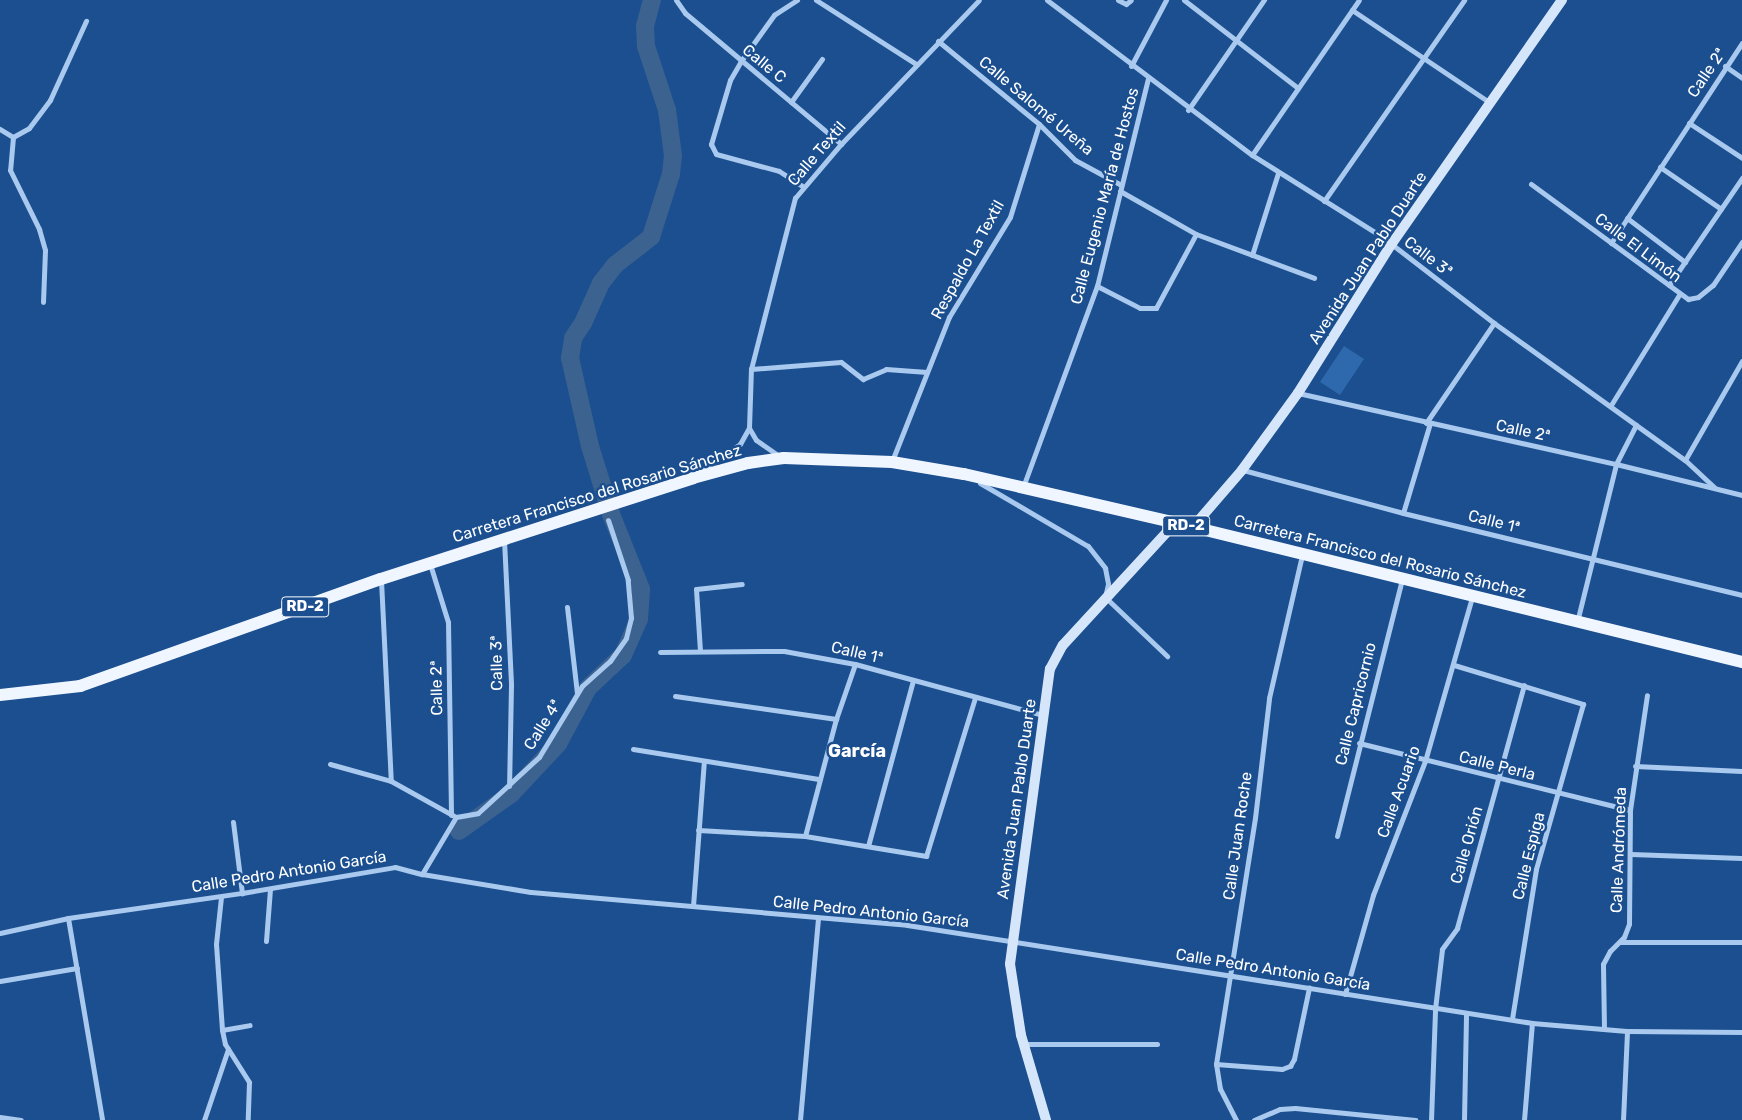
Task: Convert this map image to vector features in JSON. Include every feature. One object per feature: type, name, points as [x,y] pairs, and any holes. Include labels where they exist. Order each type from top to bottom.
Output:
[{"type":"main road","name":"Avenida Juan Pablo Duarte","points":[[1193,527],[1242,470],[1298,393],[1391,245],[1562,0]]},
{"type":"main road","name":"Carretera Francisco del Rosario Sánchez","points":[[0,695],[80,686],[381,579],[504,540],[608,513],[627,501],[693,478],[748,463],[784,458],[892,462],[964,474],[1193,527],[1742,662]]},
{"type":"main road","name":"Avenida Juan Pablo Duarte","points":[[1046,1120],[1023,1044],[1010,964],[1050,669],[1063,645],[1105,597],[1175,523]]},
{"type":"street","name":"Calle C","points":[[676,0],[685,13],[841,144]]},
{"type":"street","points":[[797,0],[774,15],[741,61],[730,80],[711,144],[712,150],[725,158],[779,171],[802,186]]},
{"type":"street","points":[[816,0],[916,64]]},
{"type":"street","name":"Calle Textil","points":[[749,428],[751,368],[795,198],[802,186],[977,0]]},
{"type":"street","name":"Calle 3ª","points":[[1048,0],[1188,110],[1278,174],[1391,245],[1494,323],[1611,405],[1685,460],[1715,488]]},
{"type":"street","points":[[1118,0],[1126,4],[1132,0]]},
{"type":"street","name":"Calle Eugenio María de Hostos","points":[[1131,66],[1166,0]]},
{"type":"street","points":[[1184,0],[1237,39],[1298,88]]},
{"type":"street","points":[[1188,110],[1264,0]]},
{"type":"street","points":[[1252,155],[1359,0]]},
{"type":"street","points":[[1324,202],[1464,0]]},
{"type":"street","points":[[1352,10],[1424,56],[1490,102]]},
{"type":"street","points":[[13,137],[29,128],[50,100],[86,21]]},
{"type":"street","name":"Calle Salomé Ureña","points":[[938,41],[1039,124],[1074,160],[1121,185]]},
{"type":"street","name":"Calle 2ª","points":[[1611,243],[1725,66],[1742,43]]},
{"type":"street","points":[[791,102],[822,59]]},
{"type":"street","points":[[1725,66],[1742,78]]},
{"type":"street","name":"Calle Eugenio María de Hostos","points":[[1023,488],[1097,286],[1148,79]]},
{"type":"street","points":[[1689,123],[1742,158]]},
{"type":"street","name":"Respaldo La Textil","points":[[892,462],[949,317],[1010,217],[1039,124]]},
{"type":"street","points":[[0,129],[13,137]]},
{"type":"street","points":[[13,137],[10,170],[39,229],[45,250],[43,302]]},
{"type":"street","points":[[1660,167],[1721,208]]},
{"type":"street","points":[[1252,255],[1278,174]]},
{"type":"street","points":[[1669,285],[1742,178]]},
{"type":"street","name":"Calle El Limón","points":[[1532,184],[1688,300],[1705,293],[1742,242]]},
{"type":"street","points":[[1120,191],[1196,234],[1314,278]]},
{"type":"street","points":[[1627,218],[1685,262]]},
{"type":"street","points":[[1097,286],[1140,308],[1156,308],[1196,234]]},
{"type":"street","points":[[1611,405],[1679,295]]},
{"type":"street","points":[[1404,513],[1428,423],[1494,323]]},
{"type":"street","points":[[1685,460],[1742,361]]},
{"type":"street","points":[[751,368],[840,362],[862,379],[886,369],[927,372]]},
{"type":"street","name":"Calle 2ª","points":[[1298,393],[1616,464],[1742,495]]},
{"type":"street","points":[[1577,622],[1616,464],[1636,425]]},
{"type":"street","points":[[693,478],[740,444],[749,428],[764,448],[784,458]]},
{"type":"street","name":"Calle 1ª","points":[[1242,470],[1404,513],[1742,595]]},
{"type":"street","points":[[964,474],[1088,546],[1106,568],[1108,584],[1105,597],[1167,656]]},
{"type":"street","name":"Calle 4ª","points":[[454,816],[478,813],[509,786],[546,748],[577,693],[620,649],[631,618],[628,580],[608,513]]},
{"type":"street","name":"Calle 3ª","points":[[504,540],[511,685],[509,786]]},
{"type":"street","name":"Calle Juan Roche","points":[[1236,1120],[1220,1089],[1216,1064],[1255,818],[1269,698],[1302,554]]},
{"type":"street","name":"Calle 2ª","points":[[430,564],[448,622],[454,816]]},
{"type":"street","points":[[381,579],[391,781]]},
{"type":"street","name":"Calle Capricornio","points":[[1337,836],[1402,579]]},
{"type":"street","points":[[700,651],[696,589],[742,584]]},
{"type":"street","name":"Calle Acuario","points":[[1345,994],[1373,895],[1425,761],[1454,665],[1472,596]]},
{"type":"street","points":[[567,607],[577,693]]},
{"type":"street","name":"Calle 1ª","points":[[660,652],[784,651],[855,664],[1043,715]]},
{"type":"street","points":[[805,836],[836,719],[855,664]]},
{"type":"street","points":[[1454,665],[1524,685]]},
{"type":"street","points":[[868,846],[913,680]]},
{"type":"street","name":"Calle Espiga","points":[[1512,1019],[1536,868],[1558,794],[1581,702],[1524,685]]},
{"type":"street","name":"Calle Orión","points":[[1431,1120],[1435,1009],[1442,947],[1456,928],[1524,685]]},
{"type":"street","name":"Calle Andrómeda","points":[[1604,1029],[1603,964],[1620,942],[1629,924],[1630,810],[1647,695]]},
{"type":"street","points":[[675,696],[836,719]]},
{"type":"street","points":[[698,830],[805,836],[923,856],[927,854],[975,698]]},
{"type":"street","name":"Calle Perla","points":[[1359,743],[1558,794],[1630,810]]},
{"type":"street","points":[[633,749],[819,779]]},
{"type":"street","points":[[693,906],[704,761]]},
{"type":"street","points":[[330,764],[391,781],[454,816],[422,874]]},
{"type":"street","points":[[1635,766],[1742,771]]},
{"type":"street","points":[[233,822],[242,894]]},
{"type":"street","points":[[1631,854],[1742,858]]},
{"type":"street","name":"Calle Pedro Antonio García","points":[[0,933],[68,918],[242,894],[395,867],[422,874],[531,892],[907,925],[1013,940],[1532,1023],[1627,1031],[1742,1032]]},
{"type":"street","points":[[266,941],[270,889]]},
{"type":"street","points":[[221,897],[216,944],[222,1030],[228,1048],[249,1082],[248,1120]]},
{"type":"street","points":[[68,918],[102,1120]]},
{"type":"street","points":[[800,1120],[818,918]]},
{"type":"street","points":[[1620,942],[1742,942]]},
{"type":"street","points":[[0,981],[77,968]]},
{"type":"street","points":[[1216,1064],[1282,1069],[1290,1066],[1294,1059],[1309,988]]},
{"type":"street","points":[[1464,1120],[1466,1013]]},
{"type":"street","points":[[1524,1120],[1532,1023]]},
{"type":"street","points":[[222,1030],[250,1025]]},
{"type":"street","points":[[1623,1120],[1627,1031]]},
{"type":"street","points":[[1023,1044],[1156,1044]]},
{"type":"street","points":[[204,1120],[228,1048]]},
{"type":"street","points":[[1254,1120],[1280,1109],[1357,1113],[1415,1120]]},
{"type":"street","points":[[1356,1120],[1357,1113]]},
{"type":"street","points":[[0,1117],[21,1120]]},
{"type":"shaded area","points":[[1344,346],[1364,359],[1340,395],[1320,382]]},
{"type":"waterway","points":[[459,831],[511,794],[558,744],[588,688],[623,655],[639,619],[641,589],[611,514],[590,446],[570,358],[573,338],[583,323],[601,283],[615,265],[651,237],[671,174],[673,156],[667,110],[646,46],[645,26],[652,0]]},
{"type":"district","name":"García","points":[[857,751]]}]
